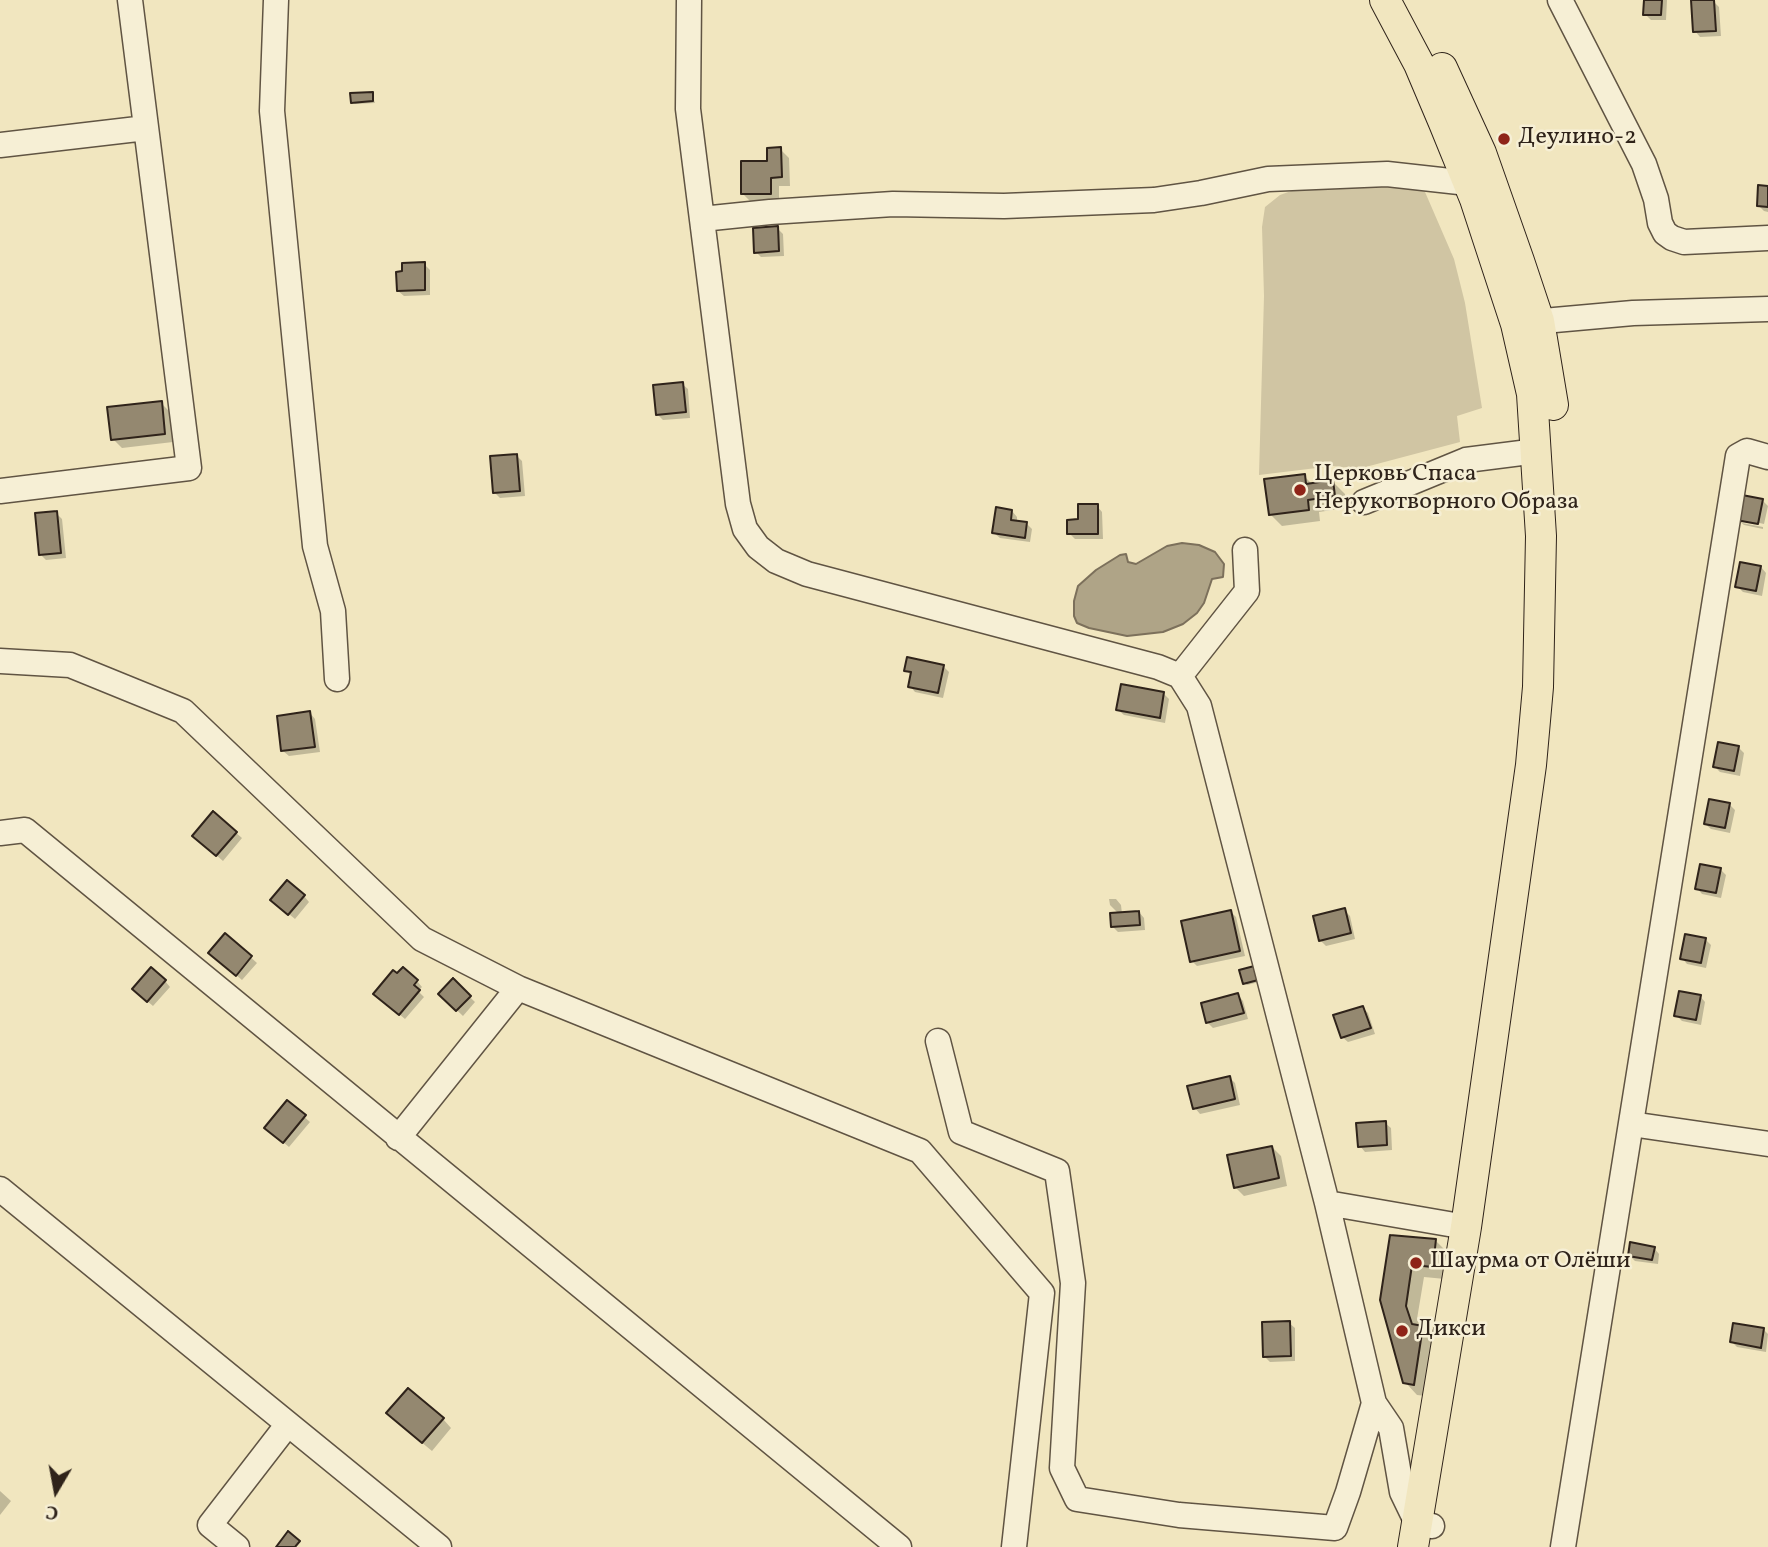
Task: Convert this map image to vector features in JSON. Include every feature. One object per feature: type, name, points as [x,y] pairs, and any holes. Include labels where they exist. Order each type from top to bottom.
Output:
[{"type":"main road","points":[[1385,0],[1419,64],[1527,322],[1542,561],[1538,687],[1531,765],[1422,1536]]},
{"type":"main road","points":[[1408,0],[1481,153],[1527,322],[1553,401],[1562,547],[1559,638],[1545,793],[1481,1234],[1422,1536]]},
{"type":"street","points":[[0,491],[189,468],[130,0]]},
{"type":"street","points":[[276,0],[272,111],[315,546],[332,611],[337,679]]},
{"type":"street","points":[[690,0],[688,109],[738,504],[745,529],[758,547],[776,561],[807,574],[1124,646],[1158,667],[1180,676],[1199,706],[1327,1203],[1374,1403],[1391,1428],[1402,1492],[1422,1536]]},
{"type":"street","points":[[1560,0],[1644,164],[1665,233],[1684,242],[1768,238]]},
{"type":"street","points":[[0,145],[146,128]]},
{"type":"street","points":[[702,219],[893,204],[1004,206],[1154,200],[1281,179],[1388,174],[1468,183]]},
{"type":"street","points":[[1527,322],[1633,313],[1768,309]]},
{"type":"street","points":[[1364,502],[1466,460],[1536,451]]},
{"type":"street","points":[[1563,1547],[1738,456],[1747,451],[1768,457]]},
{"type":"street","points":[[1180,676],[1247,591],[1245,550]]},
{"type":"street","points":[[0,661],[70,665],[183,711],[422,939],[518,988],[920,1151],[1042,1293],[1014,1547]]},
{"type":"street","points":[[0,833],[24,831],[899,1547]]},
{"type":"street","points":[[398,1138],[518,988]]},
{"type":"street","points":[[938,1041],[961,1132],[1057,1171],[1073,1283],[1062,1468],[1077,1499],[1332,1538],[1374,1403]]},
{"type":"street","points":[[1631,1124],[1768,1144]]},
{"type":"street","points":[[0,1189],[439,1547]]},
{"type":"street","points":[[1327,1203],[1466,1227]]},
{"type":"street","points":[[237,1547],[210,1525],[288,1424]]},
{"type":"shaded area","points":[[1422,185],[1454,259],[1465,303],[1482,408],[1457,416],[1460,442],[1358,469],[1333,466],[1259,475],[1264,296],[1262,227],[1265,207],[1280,195],[1305,186]]},
{"type":"shaded area","points":[[1182,543],[1199,545],[1215,552],[1224,564],[1223,577],[1212,579],[1204,603],[1197,613],[1183,624],[1163,632],[1127,636],[1077,623],[1074,601],[1078,586],[1096,570],[1120,555],[1126,554],[1128,562],[1136,564],[1167,546]]},
{"type":"building","points":[[1644,0],[1662,0],[1661,15],[1643,15]]},
{"type":"building","points":[[1691,0],[1714,0],[1716,31],[1693,32]]},
{"type":"building","points":[[373,92],[373,101],[351,103],[350,93]]},
{"type":"building","points":[[781,147],[782,177],[771,178],[771,194],[741,194],[741,161],[767,161],[767,148]]},
{"type":"building","points":[[1758,185],[1768,186],[1768,207],[1757,206]]},
{"type":"building","points":[[778,226],[779,251],[754,253],[753,228]]},
{"type":"building","points":[[425,262],[425,290],[397,291],[396,272],[402,271],[402,263]]},
{"type":"building","points":[[683,382],[686,412],[656,415],[653,385]]},
{"type":"building","points":[[162,401],[165,434],[111,440],[107,407]]},
{"type":"building","points":[[517,454],[520,491],[493,493],[490,456]]},
{"type":"building","name":"Церковь Спаса Нерукотворного Образа","points":[[1305,474],[1306,484],[1333,480],[1335,496],[1308,500],[1309,510],[1269,515],[1264,479]]},
{"type":"building","points":[[1742,495],[1763,499],[1758,524],[1736,520]]},
{"type":"building","points":[[1078,504],[1098,504],[1098,534],[1067,534],[1067,520],[1078,519]]},
{"type":"building","points":[[996,507],[1012,510],[1011,520],[1027,522],[1025,538],[992,533]]},
{"type":"building","points":[[57,511],[61,553],[39,555],[35,513]]},
{"type":"building","points":[[1740,562],[1761,566],[1756,591],[1735,587]]},
{"type":"building","points":[[907,657],[944,665],[938,693],[908,687],[911,672],[904,671]]},
{"type":"building","points":[[1121,684],[1164,692],[1160,718],[1116,710]]},
{"type":"building","points":[[310,711],[315,747],[281,751],[277,716]]},
{"type":"building","points":[[1718,742],[1739,746],[1734,771],[1713,767]]},
{"type":"building","points":[[1709,799],[1730,803],[1725,828],[1704,824]]},
{"type":"building","points":[[213,811],[237,832],[216,856],[192,836]]},
{"type":"building","points":[[1700,864],[1721,868],[1716,893],[1695,889]]},
{"type":"building","points":[[287,880],[305,895],[288,915],[270,900]]},
{"type":"building","points":[[1345,908],[1351,933],[1319,941],[1313,916]]},
{"type":"building","points":[[1231,910],[1240,951],[1190,962],[1181,921]]},
{"type":"building","points":[[1139,911],[1140,925],[1111,927],[1110,913]]},
{"type":"building","points":[[225,933],[252,956],[236,976],[208,953]]},
{"type":"building","points":[[1685,934],[1706,938],[1701,963],[1680,959]]},
{"type":"building","points":[[1258,965],[1262,979],[1243,984],[1239,970]]},
{"type":"building","points":[[151,967],[166,980],[147,1002],[132,989]]},
{"type":"building","points":[[403,967],[418,980],[414,985],[420,990],[399,1015],[373,994],[393,970],[397,973]]},
{"type":"building","points":[[453,978],[471,996],[456,1011],[438,994]]},
{"type":"building","points":[[1679,991],[1701,995],[1696,1020],[1674,1016]]},
{"type":"building","points":[[1238,993],[1244,1013],[1206,1023],[1201,1003]]},
{"type":"building","points":[[1363,1006],[1371,1028],[1341,1038],[1333,1015]]},
{"type":"building","points":[[1230,1076],[1235,1099],[1193,1109],[1187,1086]]},
{"type":"building","points":[[287,1100],[306,1115],[283,1143],[264,1128]]},
{"type":"building","points":[[1386,1121],[1387,1145],[1358,1147],[1356,1123]]},
{"type":"building","points":[[1272,1146],[1279,1178],[1234,1188],[1227,1155]]},
{"type":"building","points":[[1390,1235],[1436,1239],[1433,1267],[1412,1265],[1406,1306],[1412,1324],[1423,1326],[1414,1385],[1403,1383],[1380,1300]]},
{"type":"building","points":[[1630,1242],[1655,1247],[1652,1260],[1628,1256]]},
{"type":"building","points":[[1290,1321],[1291,1356],[1263,1357],[1262,1322]]},
{"type":"building","points":[[1733,1323],[1764,1328],[1761,1348],[1730,1342]]},
{"type":"building","points":[[408,1388],[444,1418],[422,1443],[386,1413]]},
{"type":"building","points":[[288,1531],[300,1541],[295,1547],[276,1547]]},
{"type":"place","name":"Деулино-2","points":[[1504,139]]},
{"type":"place","name":"Церковь Спаса Нерукотворного Образа","points":[[1300,490]]},
{"type":"place","name":"Шаурма от Олёши","points":[[1416,1263]]},
{"type":"place","name":"Дикси","points":[[1402,1331]]}]
